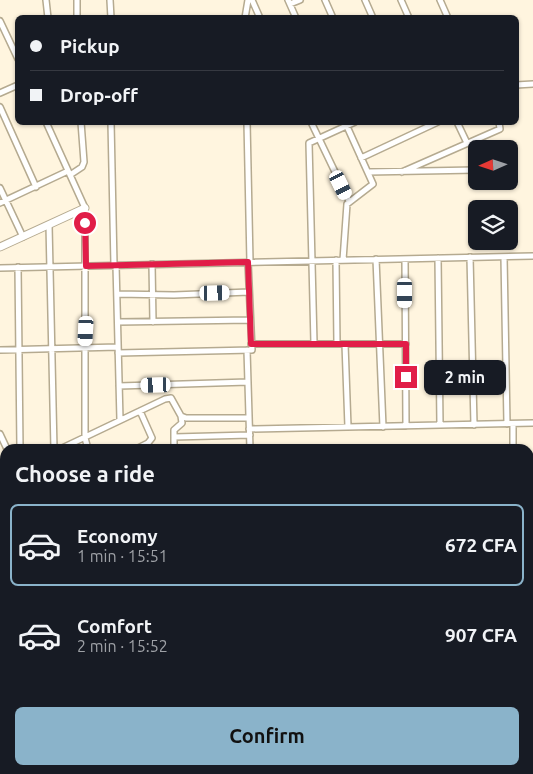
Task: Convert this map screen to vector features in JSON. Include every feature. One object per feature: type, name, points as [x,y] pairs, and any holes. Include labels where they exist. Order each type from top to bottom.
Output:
[{"type":"street","points":[[46,0],[48,15]]},
{"type":"street","points":[[77,0],[77,15]]},
{"type":"street","points":[[110,0],[111,15]]},
{"type":"street","points":[[245,15],[245,7],[248,0]]},
{"type":"street","points":[[252,0],[259,15]]},
{"type":"street","points":[[295,15],[289,2],[300,0]]},
{"type":"street","points":[[325,0],[332,15]]},
{"type":"street","points":[[365,0],[372,15]]},
{"type":"street","points":[[401,0],[408,15]]},
{"type":"street","points":[[440,0],[445,15]]},
{"type":"street","points":[[0,21],[15,53]]},
{"type":"street","points":[[519,85],[533,84]]},
{"type":"street","points":[[0,93],[15,86]]},
{"type":"street","points":[[0,107],[36,187]]},
{"type":"street","points":[[47,125],[85,208],[85,438],[87,444]]},
{"type":"street","points":[[0,203],[82,168],[84,162],[81,125]]},
{"type":"street","points":[[111,125],[120,420]]},
{"type":"street","points":[[0,350],[85,348],[118,350],[252,350],[246,125]]},
{"type":"street","points":[[312,125],[349,201]]},
{"type":"street","points":[[314,343],[309,143],[344,125]]},
{"type":"street","points":[[343,260],[347,204],[374,184],[346,125]]},
{"type":"street","points":[[361,158],[432,125]]},
{"type":"street","points":[[458,125],[466,143]]},
{"type":"street","points":[[402,172],[500,129],[499,125]]},
{"type":"street","points":[[368,172],[468,170]]},
{"type":"street","points":[[0,188],[23,236]]},
{"type":"street","points":[[0,247],[85,208]]},
{"type":"street","points":[[49,225],[54,444]]},
{"type":"street","points":[[0,268],[533,256]]},
{"type":"street","points":[[504,257],[510,424],[512,444]]},
{"type":"street","points":[[438,258],[440,426]]},
{"type":"street","points":[[470,258],[474,425]]},
{"type":"street","points":[[376,259],[383,427]]},
{"type":"street","points":[[405,259],[406,426]]},
{"type":"street","points":[[336,260],[337,344]]},
{"type":"street","points":[[152,264],[153,322]]},
{"type":"street","points":[[18,267],[20,444]]},
{"type":"street","points":[[117,294],[174,295],[249,292]]},
{"type":"street","points":[[118,322],[250,320]]},
{"type":"street","points":[[251,344],[406,344]]},
{"type":"street","points":[[345,344],[348,427]]},
{"type":"street","points":[[247,350],[250,444]]},
{"type":"street","points":[[119,386],[248,382]]},
{"type":"street","points":[[71,444],[165,399],[171,398],[181,416],[182,422],[174,430],[174,444]]},
{"type":"street","points":[[140,411],[152,438],[146,444]]},
{"type":"street","points":[[181,416],[186,418],[249,418]]},
{"type":"street","points":[[174,437],[348,427],[533,424]]},
{"type":"route","points":[[85,223],[86,266],[248,262],[251,344],[406,344],[406,377]]}]
